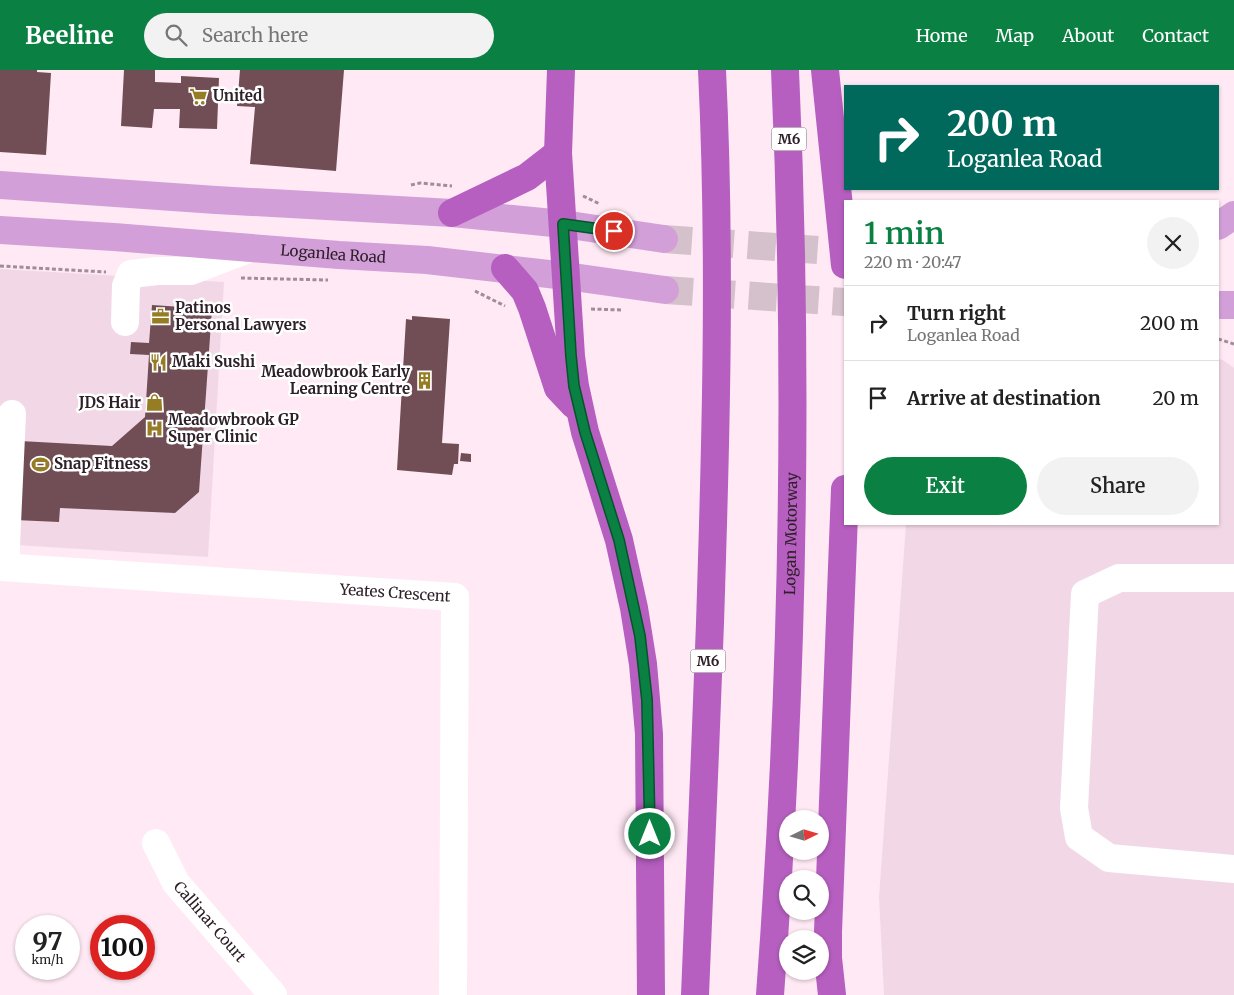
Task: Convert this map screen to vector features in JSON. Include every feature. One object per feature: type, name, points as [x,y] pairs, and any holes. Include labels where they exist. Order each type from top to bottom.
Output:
[{"type":"highway","points":[[561,70],[558,153],[571,356],[580,412],[619,540],[634,608],[643,664],[649,734],[651,995]]},
{"type":"highway","name":"M6","points":[[695,995],[713,538],[717,327],[712,70]]},
{"type":"highway","name":"Logan Motorway","points":[[770,995],[784,784],[791,618],[792,332],[786,70]]},
{"type":"highway","points":[[825,70],[844,254]]},
{"type":"highway","points":[[452,213],[527,177],[558,153]]},
{"type":"highway","points":[[506,268],[525,291],[558,388],[580,412]]},
{"type":"highway","points":[[832,995],[828,958],[828,932],[844,515]]},
{"type":"main road","points":[[0,185],[452,213],[563,224],[664,239]]},
{"type":"main road","points":[[1219,225],[1234,215]]},
{"type":"main road","name":"Loganlea Road","points":[[0,230],[427,260],[506,268],[665,290]]},
{"type":"main road","points":[[1219,240],[1234,241]]},
{"type":"street","points":[[125,322],[126,286],[131,274],[191,271],[251,248]]},
{"type":"street","points":[[2,567],[12,414]]},
{"type":"street","name":"Yeates Crescent","points":[[2,567],[455,597],[453,995]]},
{"type":"street","points":[[1234,578],[1119,578],[1085,594],[1074,808],[1079,837],[1109,858],[1234,869]]},
{"type":"street","name":"Callinar Court","points":[[156,843],[176,883],[273,995]]},
{"type":"path","points":[[560,192],[577,194],[601,204]]},
{"type":"path","points":[[0,266],[131,274]]},
{"type":"path","points":[[234,279],[330,280]]},
{"type":"path","points":[[470,289],[511,309],[532,308]]},
{"type":"path","points":[[567,308],[626,310]]},
{"type":"path","points":[[1219,339],[1234,344]]},
{"type":"shaded area","points":[[0,269],[224,282],[208,557],[0,544]]},
{"type":"shaded area","points":[[1219,359],[1223,360],[1234,368],[1234,995],[884,995],[879,897],[906,525],[1219,525]]},
{"type":"building","points":[[0,70],[37,70],[37,72],[51,73],[46,155],[0,152]]},
{"type":"building","points":[[124,70],[155,70],[155,82],[181,83],[181,76],[219,78],[217,129],[179,128],[180,109],[154,109],[152,128],[121,126]]},
{"type":"building","points":[[240,70],[344,70],[336,171],[250,164],[255,107],[237,106]]},
{"type":"building","points":[[152,305],[212,309],[199,492],[175,513],[60,508],[59,522],[15,520],[20,441],[112,446],[145,417],[149,355],[130,354],[131,342],[149,343]]},
{"type":"building","name":"Meadowbrook Early Learning Centre","points":[[412,316],[450,319],[442,443],[459,444],[458,464],[454,464],[452,475],[397,470],[406,319],[412,320]]},
{"type":"building","points":[[461,453],[471,454],[471,462],[460,461]]},
{"type":"tunnel","points":[[664,239],[844,252]]},
{"type":"tunnel","points":[[665,290],[844,302]]},
{"type":"place","name":"United","points":[[199,96]]},
{"type":"place","name":"Patinos Personal Lawyers","points":[[161,317]]},
{"type":"place","name":"Maki Sushi","points":[[158,362]]},
{"type":"place","name":"Meadowbrook Early Learning Centre","points":[[424,381]]},
{"type":"place","name":"JDS Hair","points":[[155,403]]},
{"type":"place","name":"Meadowbrook GP Super Clinic","points":[[154,429]]},
{"type":"place","name":"Snap Fitness","points":[[40,464]]},
{"type":"route","points":[[614,231],[563,224],[567,308],[574,386],[585,432],[619,540],[640,636],[649,734],[650,834]]}]
